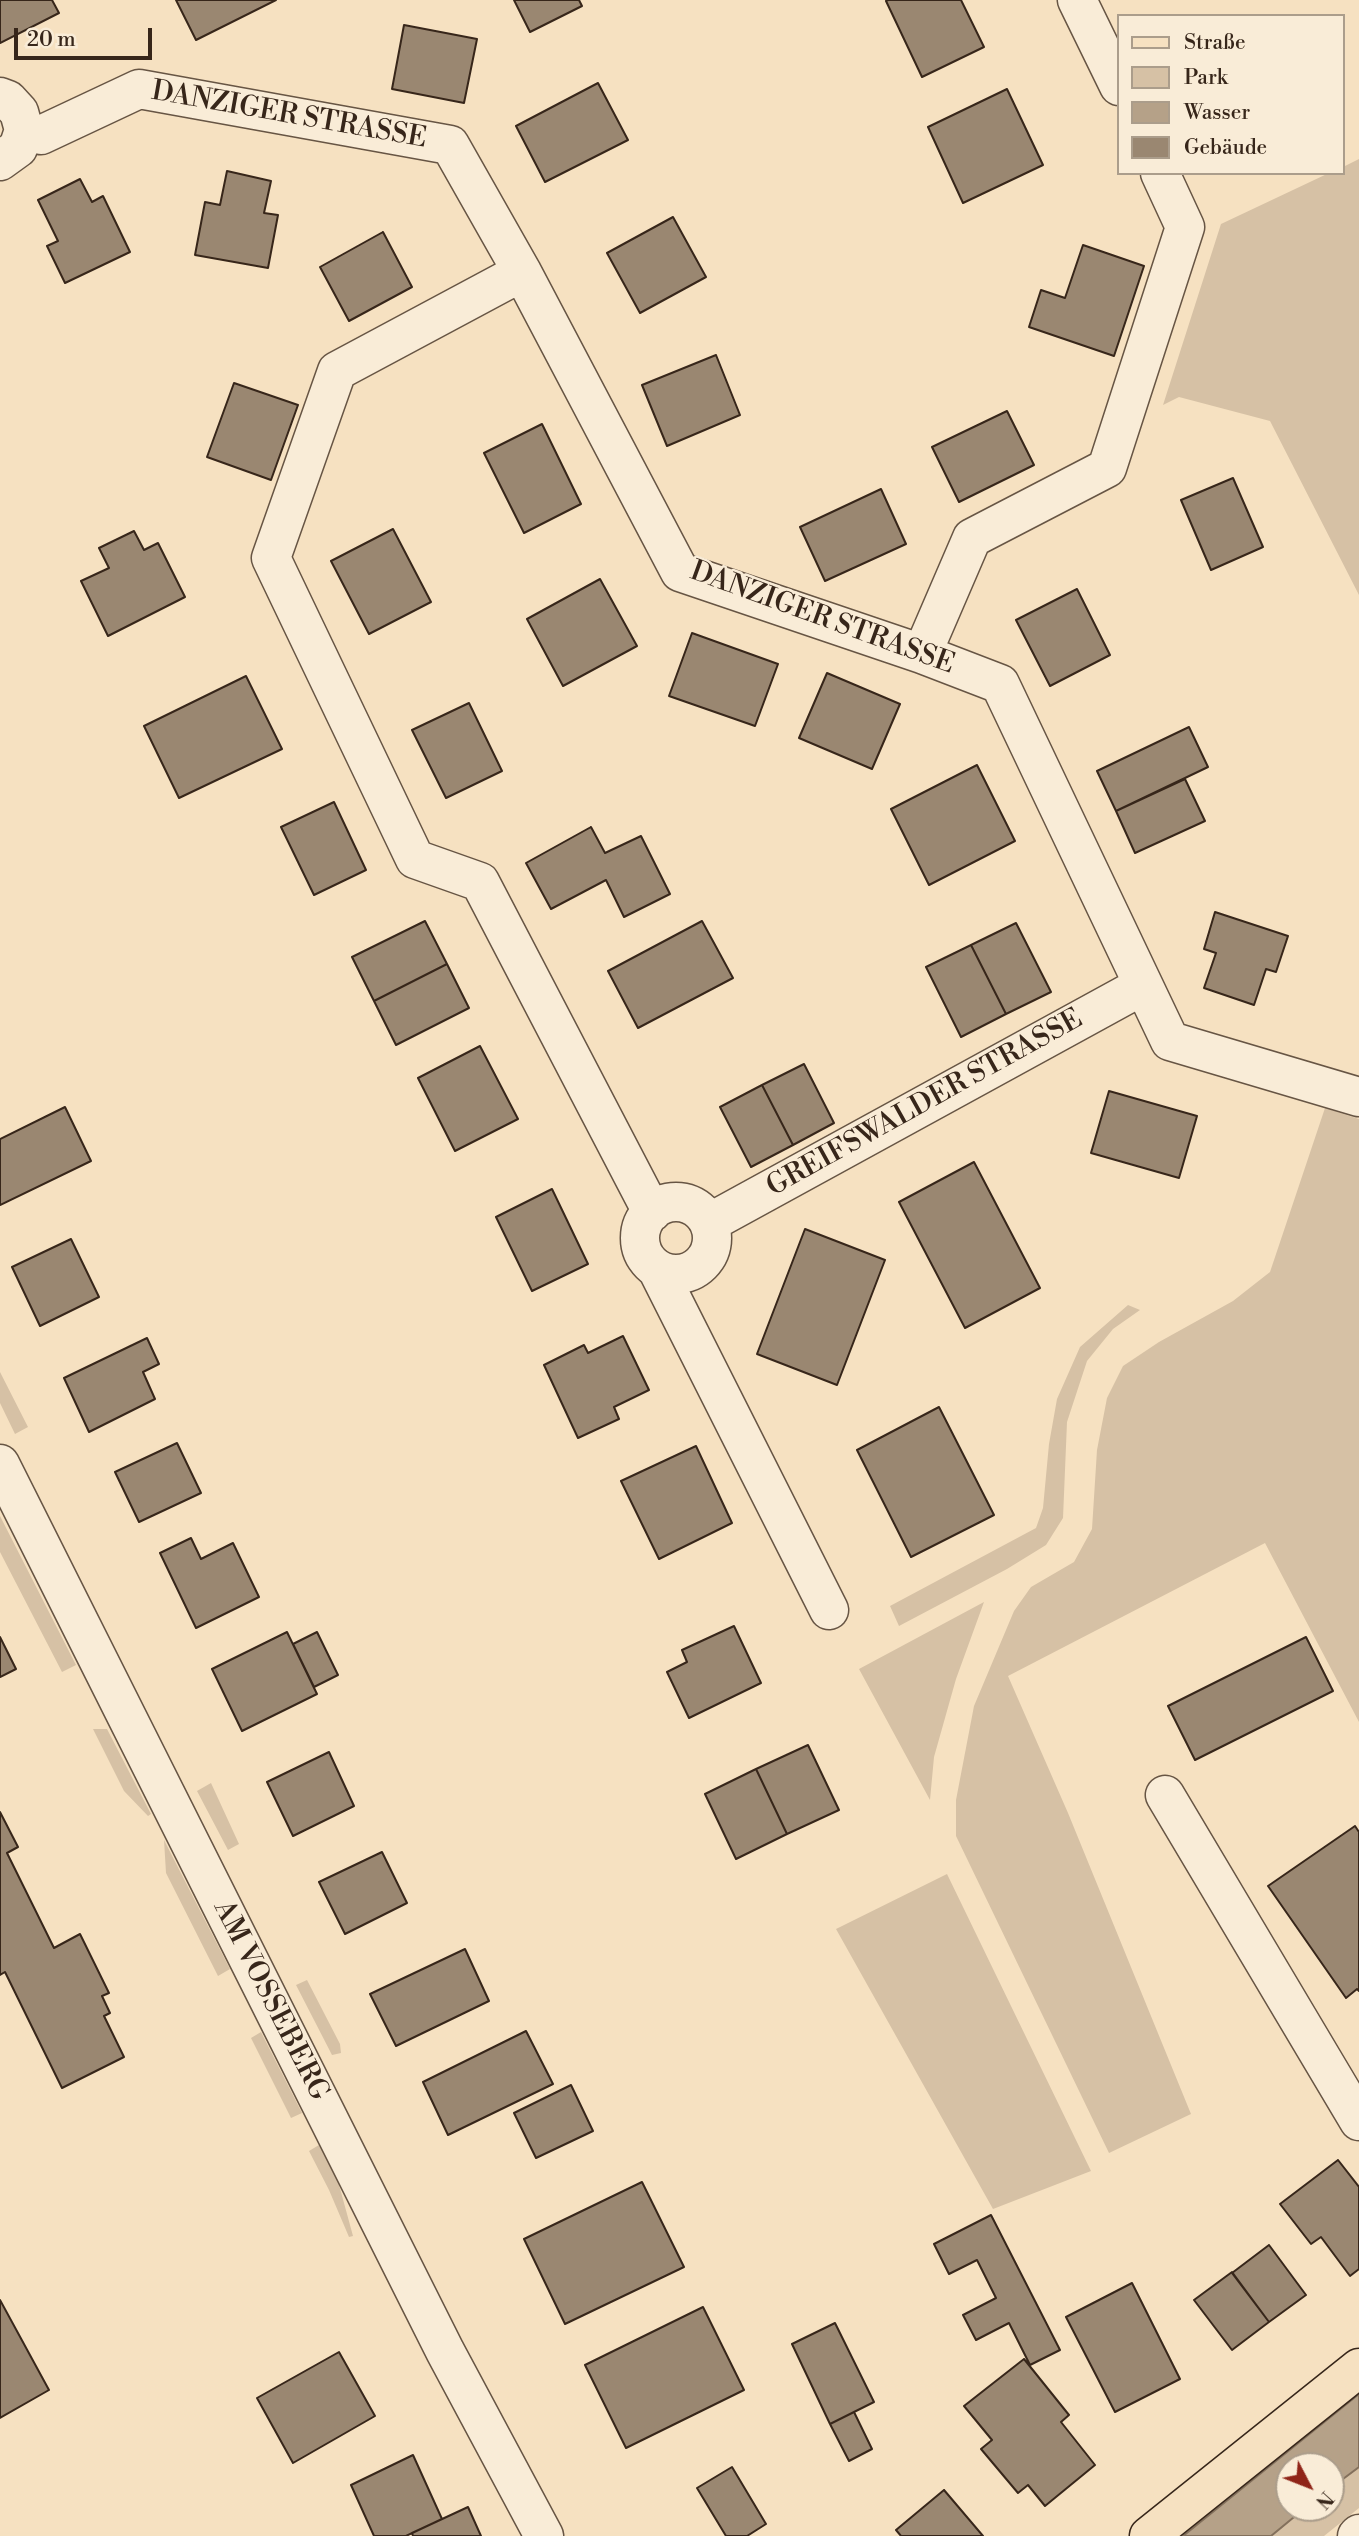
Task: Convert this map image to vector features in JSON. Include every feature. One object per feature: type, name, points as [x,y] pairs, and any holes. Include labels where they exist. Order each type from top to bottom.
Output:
[{"type":"main road","points":[[1149,2536],[1359,2368]]},
{"type":"street","points":[[1077,0],[1118,84]]},
{"type":"street","name":"DANZIGER STRASSE","points":[[24,130],[41,135],[139,89],[450,145],[522,272],[680,572],[922,654],[1000,684],[1170,1041],[1359,1097]]},
{"type":"street","points":[[0,97],[8,100],[19,112],[24,130],[18,148],[0,161]]},
{"type":"street","points":[[922,654],[972,538],[1107,468],[1185,227],[1161,175]]},
{"type":"street","points":[[522,272],[337,371],[271,558],[415,859],[480,882],[652,1212]]},
{"type":"street","name":"GREIFSWALDER STRASSE","points":[[709,1223],[1142,986]]},
{"type":"street","points":[[657,1269],[675,1274],[693,1270],[706,1258],[712,1241],[709,1223],[701,1212],[689,1204],[676,1202],[663,1205],[652,1212],[644,1222],[640,1245],[645,1256],[657,1269],[829,1610]]},
{"type":"street","name":"AM VOSSEBERG","points":[[0,1464],[440,2340],[544,2536]]},
{"type":"street","points":[[1165,1795],[1359,2121]]},
{"type":"green space","points":[[1359,159],[1359,595],[1270,421],[1179,397],[1163,405],[1221,224],[1325,175],[1345,175],[1345,166]]},
{"type":"green space","points":[[1325,1108],[1359,1119],[1359,1722],[1265,1543],[1008,1676],[1068,1813],[1191,2114],[1109,2153],[956,1836],[956,1800],[974,1706],[1014,1611],[1031,1587],[1074,1562],[1092,1529],[1097,1450],[1107,1398],[1123,1366],[1159,1342],[1233,1301],[1270,1272]]},
{"type":"green space","points":[[1128,1305],[1140,1310],[1113,1329],[1087,1361],[1067,1422],[1063,1518],[1046,1545],[1007,1569],[899,1626],[890,1606],[1036,1528],[1043,1508],[1049,1444],[1057,1399],[1080,1347]]},
{"type":"green space","points":[[0,1372],[28,1427],[15,1434],[0,1403]]},
{"type":"green space","points":[[0,1516],[76,1665],[62,1672],[0,1552]]},
{"type":"green space","points":[[984,1602],[956,1679],[934,1757],[930,1800],[859,1669]]},
{"type":"green space","points":[[93,1729],[107,1729],[151,1814],[148,1816],[124,1791]]},
{"type":"green space","points":[[211,1783],[239,1844],[228,1850],[197,1791]]},
{"type":"green space","points":[[164,1840],[230,1969],[218,1976],[166,1873]]},
{"type":"green space","points":[[947,1874],[1091,2171],[993,2209],[836,1929]]},
{"type":"green space","points":[[307,1980],[340,2044],[341,2053],[332,2055],[296,1985]]},
{"type":"green space","points":[[261,2032],[302,2113],[291,2118],[251,2038]]},
{"type":"green space","points":[[319,2145],[338,2181],[353,2236],[349,2237],[309,2151]]},
{"type":"green space","points":[[1359,2383],[1359,2508],[1345,2519],[1345,2452],[1275,2452],[1275,2522],[1342,2522],[1324,2536],[1167,2536]]},
{"type":"water","points":[[1359,2394],[1359,2467],[1345,2478],[1345,2452],[1287,2452]]},
{"type":"water","points":[[1275,2462],[1275,2522],[1288,2522],[1271,2536],[1183,2536]]},
{"type":"building","points":[[0,0],[52,0],[59,13],[0,43]]},
{"type":"building","points":[[176,0],[276,0],[196,40]]},
{"type":"building","points":[[514,0],[579,0],[582,6],[530,32]]},
{"type":"building","points":[[961,0],[984,47],[922,77],[886,1]]},
{"type":"building","points":[[404,25],[477,39],[464,103],[392,89]]},
{"type":"building","points":[[598,83],[628,140],[545,182],[516,126]]},
{"type":"building","points":[[1007,89],[1043,165],[963,203],[928,127]]},
{"type":"building","points":[[227,171],[271,181],[264,213],[278,215],[268,268],[195,255],[205,202],[220,205]]},
{"type":"building","points":[[80,179],[92,202],[103,196],[130,252],[65,283],[47,246],[58,241],[38,200]]},
{"type":"building","points":[[673,217],[706,277],[640,313],[607,253]]},
{"type":"building","points":[[383,232],[412,287],[349,321],[320,267]]},
{"type":"building","points":[[1083,245],[1144,266],[1114,356],[1029,327],[1041,290],[1065,298]]},
{"type":"building","points":[[716,355],[740,415],[667,446],[642,385]]},
{"type":"building","points":[[234,383],[298,405],[271,480],[207,457]]},
{"type":"building","points":[[1007,411],[1034,465],[959,502],[932,447]]},
{"type":"building","points":[[542,424],[581,504],[524,533],[484,453]]},
{"type":"building","points":[[1233,478],[1263,547],[1211,570],[1181,500]]},
{"type":"building","points":[[881,489],[906,544],[825,581],[800,527]]},
{"type":"building","points":[[393,529],[431,602],[369,634],[331,561]]},
{"type":"building","points":[[134,531],[144,550],[158,543],[185,597],[108,636],[81,581],[109,568],[99,548]]},
{"type":"building","points":[[600,579],[637,646],[563,686],[527,619]]},
{"type":"building","points":[[1077,589],[1110,655],[1050,686],[1016,620]]},
{"type":"building","points":[[692,633],[778,664],[755,726],[669,696]]},
{"type":"building","points":[[827,673],[900,704],[872,769],[799,738]]},
{"type":"building","points":[[246,676],[282,749],[179,798],[144,726]]},
{"type":"building","points":[[469,703],[502,771],[446,798],[412,730]]},
{"type":"building","points":[[1189,727],[1208,767],[1116,811],[1097,771]]},
{"type":"building","points":[[977,765],[1015,841],[929,885],[891,809]]},
{"type":"building","points":[[1185,779],[1205,821],[1135,853],[1116,811]]},
{"type":"building","points":[[334,802],[366,870],[314,895],[281,827]]},
{"type":"building","points":[[591,827],[605,853],[641,836],[670,894],[624,917],[606,880],[551,909],[526,863]]},
{"type":"building","points":[[1215,912],[1288,936],[1276,972],[1266,969],[1254,1005],[1204,988],[1216,953],[1204,949]]},
{"type":"building","points":[[425,921],[447,964],[374,1001],[352,957]]},
{"type":"building","points":[[702,921],[733,978],[638,1028],[608,971]]},
{"type":"building","points":[[1016,923],[1051,992],[1006,1014],[971,945]]},
{"type":"building","points":[[971,945],[1006,1014],[961,1037],[926,967]]},
{"type":"building","points":[[447,964],[469,1008],[396,1045],[374,1001]]},
{"type":"building","points":[[480,1046],[518,1119],[455,1151],[418,1078]]},
{"type":"building","points":[[804,1064],[834,1123],[793,1145],[762,1085]]},
{"type":"building","points":[[762,1085],[793,1145],[751,1167],[720,1107]]},
{"type":"building","points":[[1109,1091],[1197,1116],[1179,1178],[1091,1153]]},
{"type":"building","points":[[65,1107],[91,1161],[0,1205],[0,1139]]},
{"type":"building","points":[[974,1162],[1040,1288],[965,1328],[899,1202]]},
{"type":"building","points":[[552,1189],[588,1264],[532,1291],[496,1217]]},
{"type":"building","points":[[805,1229],[885,1260],[837,1385],[757,1354]]},
{"type":"building","points":[[71,1239],[99,1297],[40,1326],[12,1267]]},
{"type":"building","points":[[623,1336],[649,1390],[614,1407],[619,1419],[578,1438],[544,1365],[584,1345],[588,1353]]},
{"type":"building","points":[[147,1338],[159,1364],[143,1372],[155,1399],[89,1432],[64,1378]]},
{"type":"building","points":[[939,1407],[994,1515],[911,1557],[857,1450]]},
{"type":"building","points":[[177,1443],[201,1493],[139,1522],[115,1472]]},
{"type":"building","points":[[696,1446],[732,1523],[659,1559],[621,1481]]},
{"type":"building","points":[[191,1538],[201,1559],[233,1543],[259,1597],[196,1628],[160,1553]]},
{"type":"building","points":[[734,1626],[761,1683],[689,1718],[667,1672],[687,1662],[682,1650]]},
{"type":"building","points":[[287,1632],[317,1694],[242,1731],[212,1669]]},
{"type":"building","points":[[317,1632],[338,1675],[314,1687],[293,1644]]},
{"type":"building","points":[[0,1637],[16,1669],[0,1677]]},
{"type":"building","points":[[1306,1637],[1333,1691],[1195,1760],[1168,1706]]},
{"type":"building","points":[[808,1745],[839,1810],[787,1834],[756,1769]]},
{"type":"building","points":[[329,1752],[354,1806],[293,1836],[267,1782]]},
{"type":"building","points":[[756,1769],[787,1834],[736,1859],[705,1794]]},
{"type":"building","points":[[0,1812],[18,1847],[7,1853],[54,1948],[80,1934],[109,1993],[102,1996],[110,2013],[104,2016],[124,2057],[62,2088],[5,1972],[0,1975]]},
{"type":"building","points":[[1355,1826],[1359,1832],[1359,1991],[1357,1989],[1346,1998],[1268,1886]]},
{"type":"building","points":[[382,1852],[407,1903],[345,1934],[319,1882]]},
{"type":"building","points":[[465,1949],[489,2001],[396,2046],[370,1994]]},
{"type":"building","points":[[526,2031],[553,2084],[448,2135],[423,2082]]},
{"type":"building","points":[[571,2085],[593,2131],[536,2158],[514,2113]]},
{"type":"building","points":[[1338,2160],[1359,2187],[1359,2269],[1350,2276],[1321,2237],[1311,2244],[1280,2204]]},
{"type":"building","points":[[642,2182],[684,2267],[565,2324],[524,2239]]},
{"type":"building","points":[[991,2215],[1060,2350],[1030,2365],[1009,2323],[976,2340],[963,2315],[996,2298],[977,2260],[949,2274],[934,2244]]},
{"type":"building","points":[[1269,2245],[1306,2295],[1269,2322],[1232,2273]]},
{"type":"building","points":[[1232,2272],[1269,2322],[1232,2350],[1194,2300]]},
{"type":"building","points":[[1132,2283],[1180,2379],[1115,2412],[1066,2317]]},
{"type":"building","points":[[0,2300],[49,2390],[0,2418]]},
{"type":"building","points":[[703,2307],[744,2390],[626,2448],[585,2365]]},
{"type":"building","points":[[835,2323],[874,2402],[830,2424],[792,2344]]},
{"type":"building","points":[[339,2352],[375,2416],[293,2463],[257,2398]]},
{"type":"building","points":[[1024,2359],[1069,2415],[1061,2422],[1095,2465],[1045,2506],[1028,2485],[1018,2493],[981,2449],[992,2440],[964,2406]]},
{"type":"building","points":[[854,2412],[872,2449],[849,2461],[830,2424]]},
{"type":"building","points":[[413,2455],[442,2519],[406,2536],[374,2536],[351,2485]]},
{"type":"building","points":[[732,2467],[766,2524],[747,2536],[726,2536],[697,2488]]},
{"type":"building","points":[[944,2490],[983,2536],[901,2536],[896,2530]]},
{"type":"building","points":[[468,2507],[481,2536],[413,2536],[412,2533]]}]
